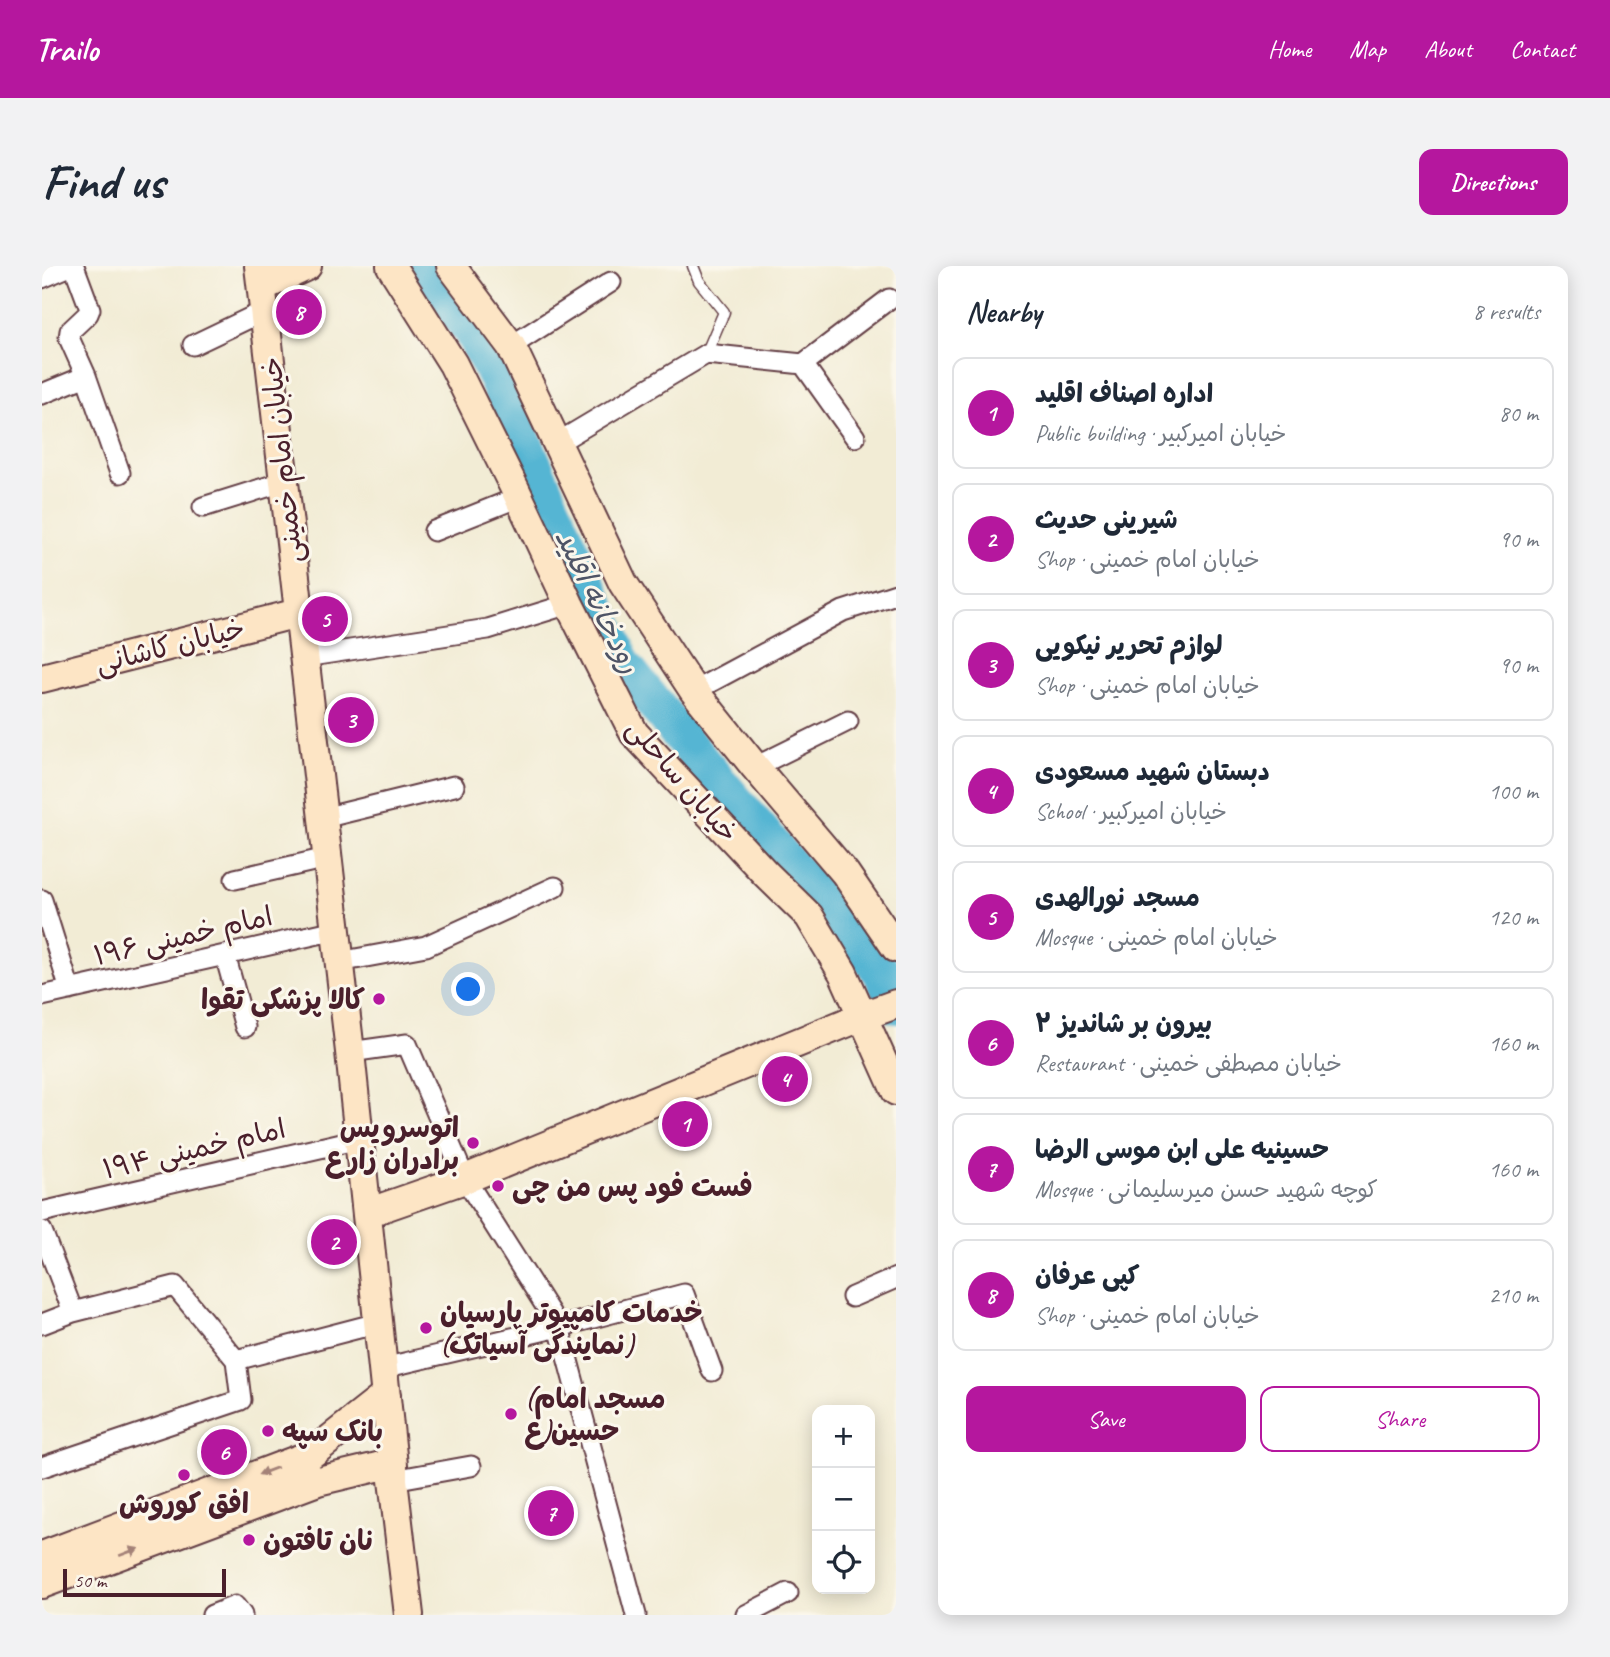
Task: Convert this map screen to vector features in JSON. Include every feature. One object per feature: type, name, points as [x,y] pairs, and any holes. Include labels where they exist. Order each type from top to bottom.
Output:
[{"type":"street","points":[[42,278],[72,266],[90,309],[70,331],[69,338],[86,376],[120,473]]},
{"type":"street","points":[[193,345],[262,288],[307,266]]},
{"type":"street","name":"خیابان ساحلی","points":[[391,266],[453,364],[634,733],[809,916],[865,1016],[896,1091]]},
{"type":"street","points":[[451,266],[511,346],[623,583],[694,691],[845,873],[896,948]]},
{"type":"street","points":[[511,346],[611,282]]},
{"type":"street","name":"خیابان امام خمینی","points":[[262,288],[350,1052],[409,1615]]},
{"type":"street","points":[[557,443],[706,354],[803,364],[889,299]]},
{"type":"street","points":[[803,364],[855,437]]},
{"type":"street","points":[[42,394],[86,376]]},
{"type":"street","points":[[203,507],[283,482]]},
{"type":"street","points":[[434,531],[519,497]]},
{"type":"street","points":[[694,691],[843,611],[896,594]]},
{"type":"street","points":[[304,657],[488,629],[569,604]]},
{"type":"street","name":"خیابان کاشانی","points":[[42,677],[298,613]]},
{"type":"street","points":[[755,767],[848,721]]},
{"type":"street","points":[[323,818],[454,786]]},
{"type":"street","points":[[235,879],[327,858]]},
{"type":"street","points":[[340,962],[426,946],[555,887]]},
{"type":"street","points":[[42,900],[70,989]]},
{"type":"street","name":"امام خمینی ۱۹۶","points":[[42,996],[336,930]]},
{"type":"street","points":[[225,955],[245,1027]]},
{"type":"street","points":[[367,1213],[465,1179],[896,1004]]},
{"type":"street","points":[[350,1052],[407,1044],[465,1179],[559,1327],[636,1615]]},
{"type":"street","name":"امام خمینی ۱۹۴","points":[[42,1212],[359,1139]]},
{"type":"street","points":[[42,1231],[73,1312]]},
{"type":"street","points":[[852,1297],[896,1278]]},
{"type":"street","points":[[42,1324],[73,1312],[175,1286],[236,1360],[241,1400],[42,1467]]},
{"type":"street","points":[[42,1584],[314,1468],[384,1382],[559,1327],[684,1294],[712,1371]]},
{"type":"street","points":[[236,1360],[378,1323]]},
{"type":"street","points":[[42,1556],[314,1468],[393,1473],[471,1466]]},
{"type":"street","points":[[746,1615],[788,1593]]},
{"type":"street","points":[[212,1615],[235,1606],[242,1615]]},
{"type":"lane","points":[[694,266],[699,281],[723,312],[706,354]]},
{"type":"waterway","name":"رودخانه اقلید","points":[[423,266],[472,332],[494,373],[623,665],[709,771],[881,971],[896,1005]]},
{"type":"place","name":"کپی عرفان","points":[[299,312]]},
{"type":"place","name":"مسجد نورالهدی","points":[[325,619]]},
{"type":"place","name":"لوازم تحریر نیکویی","points":[[351,720]]},
{"type":"place","name":"کالا پزشکی تقوا","points":[[379,999]]},
{"type":"place","name":"دبستان شهید مسعودی","points":[[785,1079]]},
{"type":"place","name":"اداره اصناف اقلید","points":[[685,1124]]},
{"type":"place","name":"اتوسرویس برادران زارع","points":[[473,1143]]},
{"type":"place","name":"فست فود پس من چی","points":[[498,1186]]},
{"type":"place","name":"شیرینی حدیث","points":[[334,1242]]},
{"type":"place","name":"خدمات کامپیوتر پارسیان (نمایندگی آسیاتک)","points":[[426,1328]]},
{"type":"place","name":"(مسجد امام حسین(ع","points":[[511,1414]]},
{"type":"place","name":"بانک سپه","points":[[268,1431]]},
{"type":"place","name":"بیرون بر شاندیز ۲","points":[[224,1452]]},
{"type":"place","name":"افق کوروش","points":[[184,1475]]},
{"type":"place","name":"حسینیه علی ابن موسی الرضا","points":[[551,1513]]},
{"type":"place","name":"نان تافتون","points":[[249,1540]]}]
